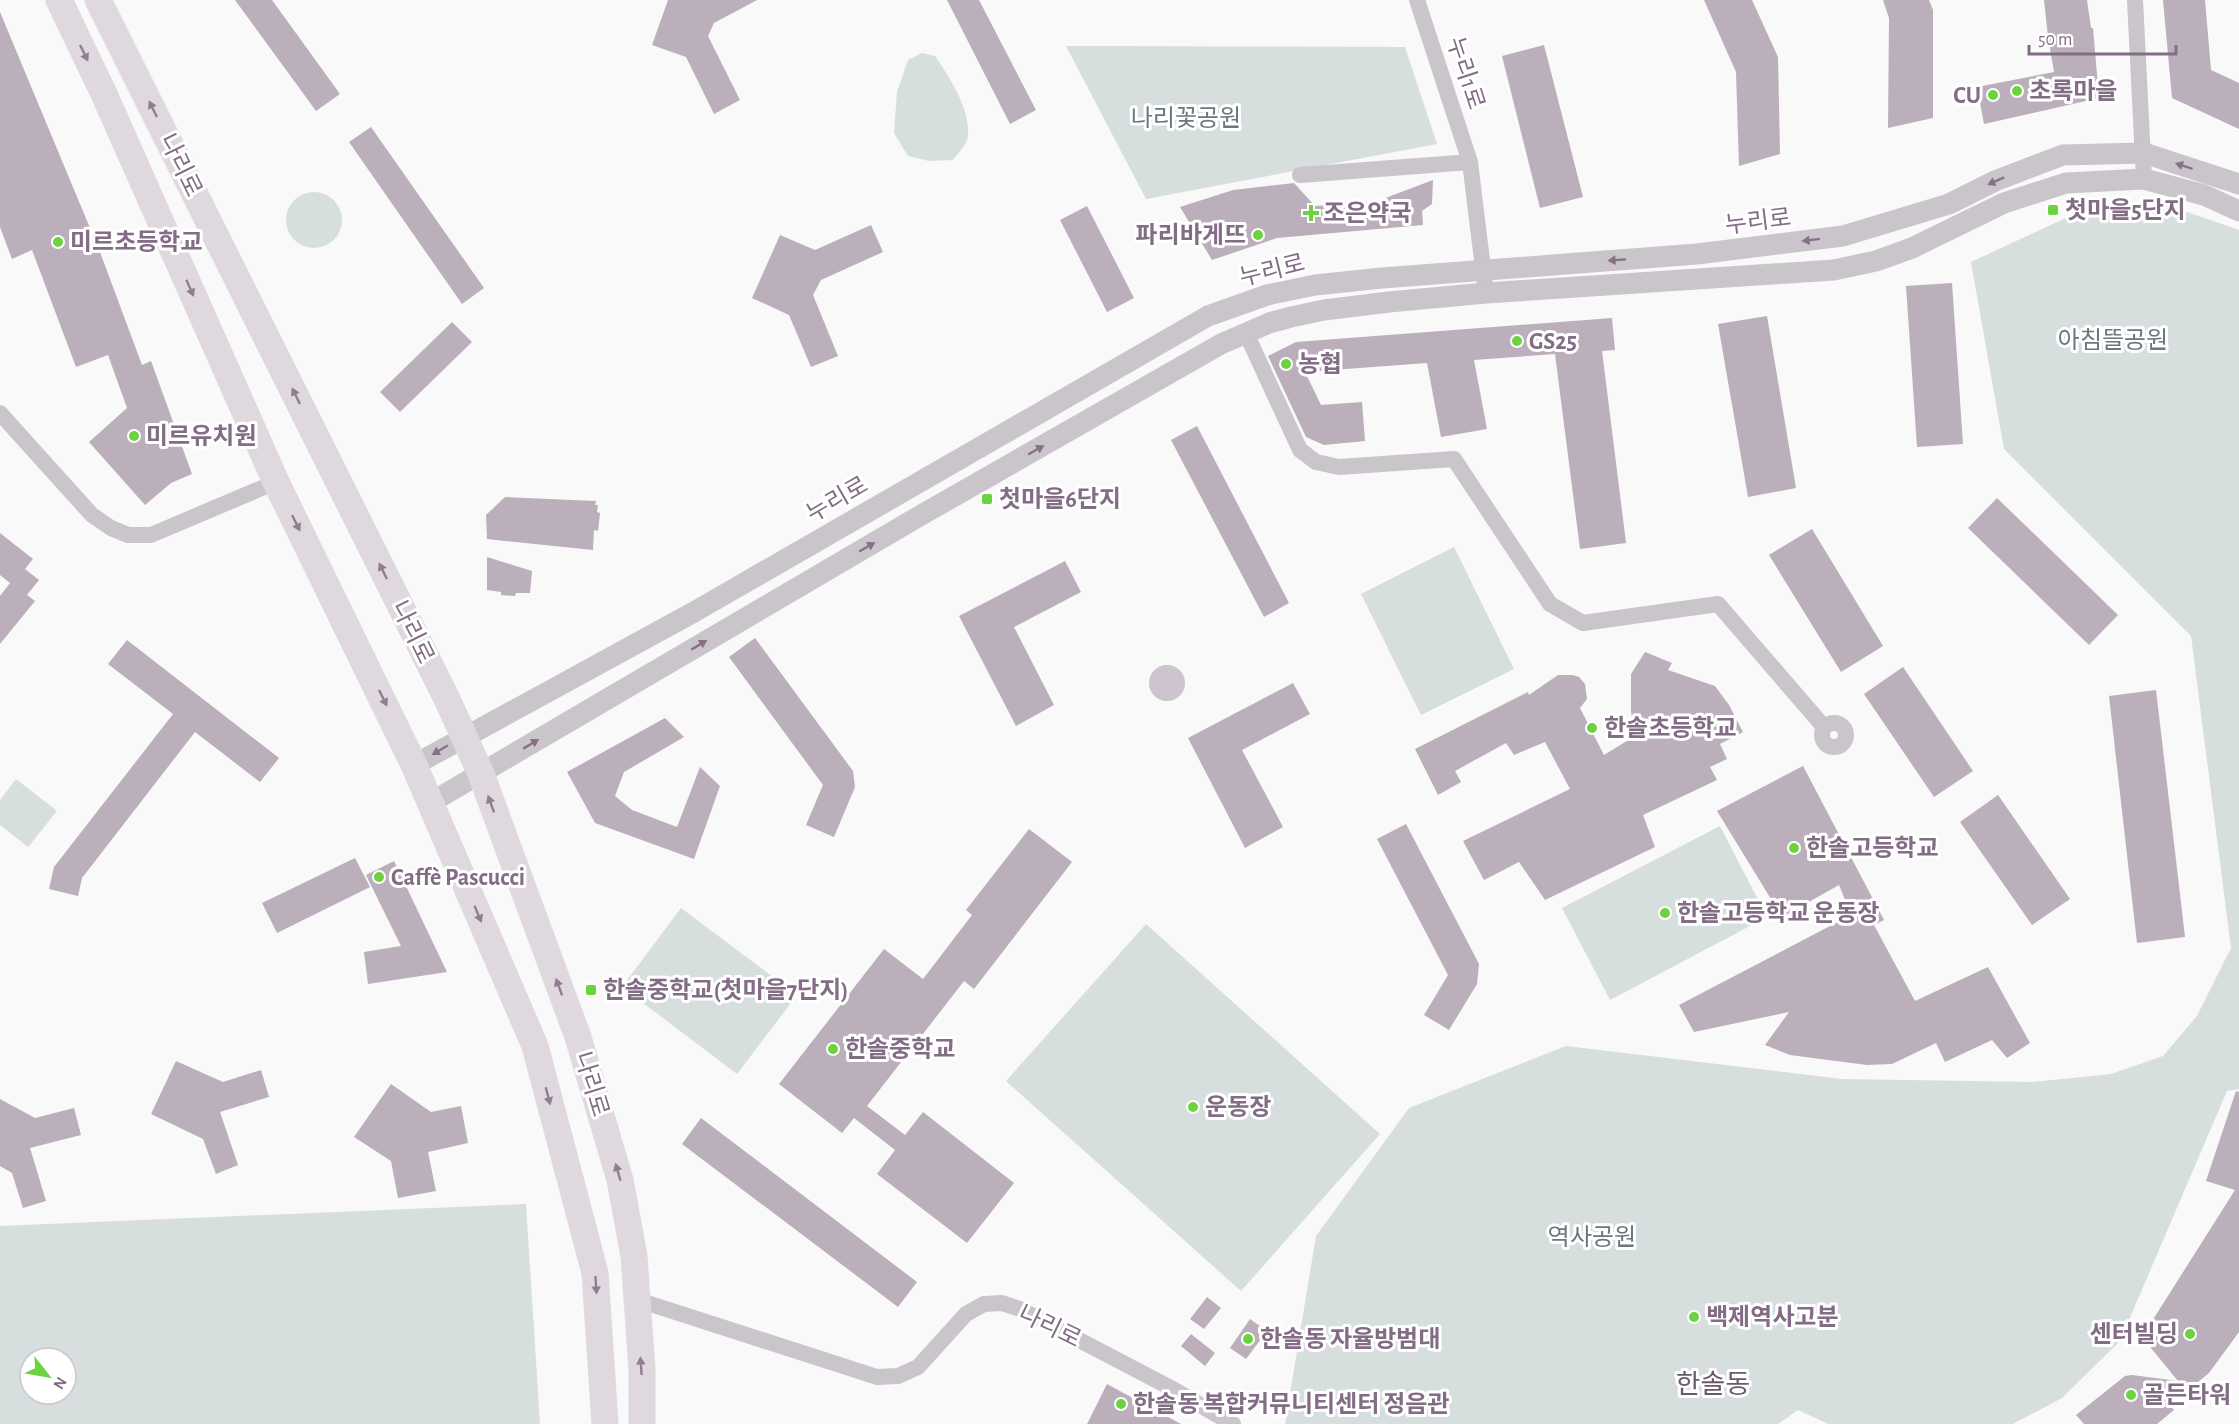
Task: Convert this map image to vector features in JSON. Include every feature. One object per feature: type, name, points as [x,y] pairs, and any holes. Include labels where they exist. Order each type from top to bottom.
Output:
[{"type":"main road","name":"나리로","points":[[59,0],[104,94],[276,482],[414,765],[535,1046],[595,1273],[605,1424]]},
{"type":"main road","name":"나리로","points":[[98,0],[465,736],[481,774],[578,1037],[620,1180],[634,1256],[635,1299],[642,1370],[642,1424]]},
{"type":"street","name":"누리1로","points":[[1417,0],[1470,162],[1486,292]]},
{"type":"street","points":[[2135,0],[2144,179]]},
{"type":"street","name":"누리로","points":[[414,765],[694,612],[1208,316],[1267,295],[1315,285],[1696,254],[1843,236],[1949,204],[1995,181],[2063,155],[2144,153],[2239,184]]},
{"type":"street","points":[[1300,175],[1470,162]]},
{"type":"street","points":[[430,803],[923,514],[1221,344],[1269,323],[1324,310],[1486,292],[1834,270],[1876,261],[1903,251],[2004,203],[2066,183],[2144,179],[2204,195],[2239,211]]},
{"type":"street","points":[[1246,333],[1300,450],[1316,462],[1339,467],[1454,459],[1550,603],[1583,623],[1718,604],[1824,727]]},
{"type":"street","points":[[0,413],[92,515],[111,528],[128,535],[151,535],[276,482]]},
{"type":"street","name":"나리로","points":[[635,1299],[877,1377],[898,1376],[918,1367],[966,1314],[984,1304],[1002,1303],[1020,1309],[1169,1387],[1233,1424]]},
{"type":"green space","name":"나리꽃공원","points":[[1066,46],[1405,47],[1437,144],[1146,199]]},
{"type":"green space","points":[[922,53],[935,56],[964,108],[967,119],[967,140],[953,160],[929,161],[908,156],[894,133],[897,92],[908,60]]},
{"type":"green space","points":[[314,192],[325,194],[334,200],[340,209],[342,220],[340,231],[334,240],[325,246],[314,248],[303,246],[294,240],[288,231],[286,220],[288,209],[294,200],[303,194]]},
{"type":"green space","name":"역사공원","points":[[2153,200],[2239,230],[2239,1089],[2227,1091],[2120,1341],[2062,1398],[2013,1424],[1828,1424],[1798,1410],[1778,1424],[1285,1424],[1316,1236],[1409,1108],[1566,1046],[1842,1079],[2033,1082],[2111,1074],[2163,1056],[2197,1016],[2231,948],[2191,636],[2004,449],[1971,262],[2081,211]]},
{"type":"green space","points":[[1454,547],[1514,669],[1421,715],[1361,594]]},
{"type":"green space","points":[[16,779],[57,811],[28,847],[0,825],[0,800]]},
{"type":"green space","name":"한솔고등학교 운동장","points":[[1720,826],[1767,917],[1610,1000],[1562,908]]},
{"type":"green space","points":[[681,908],[797,995],[737,1074],[622,987]]},
{"type":"green space","name":"운동장","points":[[1146,924],[1380,1134],[1241,1291],[1006,1081]]},
{"type":"green space","points":[[526,1204],[540,1424],[0,1424],[0,1226]]},
{"type":"shaded area","points":[[1167,665],[1179,671],[1185,683],[1179,695],[1167,701],[1155,695],[1149,683],[1155,671]]},
{"type":"building","points":[[235,0],[272,0],[340,94],[316,111]]},
{"type":"building","points":[[668,0],[757,0],[714,23],[708,36],[740,100],[714,114],[686,57],[652,45]]},
{"type":"building","points":[[947,0],[979,0],[1036,110],[1010,124]]},
{"type":"building","points":[[1704,0],[1752,0],[1778,57],[1780,154],[1739,166],[1736,72]]},
{"type":"building","points":[[1883,0],[1929,0],[1933,10],[1933,118],[1888,128],[1889,18]]},
{"type":"building","points":[[2044,0],[2087,0],[2091,28],[2093,28],[2099,98],[1984,124],[1977,87],[2054,72]]},
{"type":"building","points":[[2163,0],[2205,0],[2211,70],[2239,83],[2239,129],[2172,98]]},
{"type":"building","points":[[0,12],[100,252],[142,365],[151,361],[192,474],[171,483],[145,505],[89,442],[127,408],[108,355],[76,367],[32,250],[12,259],[0,227]]},
{"type":"building","points":[[1544,45],[1583,197],[1540,208],[1502,56]]},
{"type":"building","points":[[371,127],[484,288],[462,304],[349,142]]},
{"type":"building","points":[[1433,180],[1432,204],[1422,211],[1423,225],[1277,238],[1212,260],[1180,207],[1233,190],[1294,183],[1315,206],[1375,202]]},
{"type":"building","points":[[1087,206],[1134,298],[1107,312],[1060,220]]},
{"type":"building","points":[[871,225],[883,252],[821,280],[813,295],[838,356],[811,367],[789,315],[752,298],[780,235],[815,250]]},
{"type":"building","points":[[1952,283],[1963,444],[1917,447],[1906,286]]},
{"type":"building","points":[[1767,316],[1796,488],[1748,497],[1718,324]]},
{"type":"building","points":[[1612,318],[1615,350],[1602,351],[1626,543],[1580,549],[1555,354],[1474,360],[1487,429],[1441,437],[1427,363],[1305,372],[1321,405],[1362,402],[1365,441],[1324,445],[1306,437],[1268,356],[1296,342]]},
{"type":"building","points":[[452,322],[472,342],[400,412],[380,392]]},
{"type":"building","points":[[1197,426],[1289,603],[1264,617],[1171,440]]},
{"type":"building","points":[[505,497],[596,501],[597,512],[600,513],[598,531],[594,530],[593,550],[487,539],[486,515]]},
{"type":"building","points":[[1997,498],[2118,615],[2089,645],[1968,528]]},
{"type":"building","points":[[1812,529],[1883,646],[1841,672],[1769,555]]},
{"type":"building","points":[[0,533],[33,559],[25,569],[39,580],[27,595],[35,601],[0,644],[0,596],[10,583],[0,575]]},
{"type":"building","points":[[487,557],[532,571],[530,593],[516,593],[515,596],[501,595],[501,592],[487,590]]},
{"type":"building","points":[[1065,561],[1081,592],[1014,627],[1054,705],[1016,726],[959,616]]},
{"type":"building","points":[[755,638],[853,771],[855,787],[834,837],[806,825],[823,785],[729,657]]},
{"type":"building","points":[[127,640],[279,758],[260,782],[195,732],[82,878],[78,896],[49,889],[54,867],[173,714],[108,664]]},
{"type":"building","name":"한솔초등학교","points":[[1645,652],[1672,663],[1668,670],[1715,686],[1729,705],[1743,732],[1720,744],[1727,759],[1710,767],[1717,780],[1643,815],[1655,847],[1545,900],[1519,862],[1484,880],[1463,841],[1570,789],[1545,742],[1514,755],[1506,743],[1455,771],[1461,782],[1438,795],[1415,749],[1528,692],[1529,695],[1558,675],[1573,675],[1579,677],[1585,684],[1587,699],[1580,708],[1604,755],[1635,736],[1631,711],[1631,674]]},
{"type":"building","points":[[1903,667],[1973,771],[1934,797],[1864,694]]},
{"type":"building","points":[[1293,683],[1310,714],[1242,750],[1283,827],[1245,848],[1188,738]]},
{"type":"building","points":[[2156,690],[2185,937],[2137,943],[2109,696]]},
{"type":"building","points":[[665,718],[684,737],[624,772],[615,796],[632,810],[677,827],[700,767],[720,786],[694,859],[595,823],[567,772]]},
{"type":"building","name":"한솔고등학교","points":[[1803,766],[1884,920],[1874,925],[1915,1001],[1988,967],[2030,1043],[2007,1058],[1992,1040],[1945,1062],[1936,1043],[1892,1064],[1867,1065],[1790,1055],[1765,1045],[1789,1012],[1694,1032],[1679,1005],[1851,915],[1839,885],[1782,917],[1717,811]]},
{"type":"building","points":[[1998,795],[2070,899],[2032,925],[1960,822]]},
{"type":"building","points":[[1406,824],[1479,964],[1477,984],[1449,1030],[1424,1015],[1448,975],[1377,839]]},
{"type":"building","points":[[1029,829],[1072,862],[974,989],[964,981],[867,1106],[905,1135],[923,1112],[1014,1183],[967,1243],[877,1174],[895,1150],[854,1118],[842,1133],[779,1084],[884,949],[923,979],[972,915],[966,910]]},
{"type":"building","points":[[355,858],[370,887],[277,933],[262,903]]},
{"type":"building","points":[[394,861],[447,972],[368,984],[364,952],[401,946],[366,875]]},
{"type":"building","points":[[176,1061],[223,1082],[261,1070],[269,1097],[220,1112],[238,1165],[216,1174],[203,1139],[151,1114]]},
{"type":"building","points":[[391,1084],[431,1112],[461,1106],[468,1143],[428,1152],[436,1191],[398,1198],[391,1161],[354,1137]]},
{"type":"building","points":[[2236,1091],[2239,1092],[2239,1332],[2209,1373],[2170,1405],[2174,1410],[2157,1424],[2084,1424],[2076,1415],[2125,1376],[2178,1381],[2142,1337],[2235,1190],[2206,1181]]},
{"type":"building","points":[[0,1099],[35,1118],[74,1108],[81,1135],[30,1148],[46,1201],[23,1208],[12,1173],[0,1166]]},
{"type":"building","points":[[701,1118],[917,1282],[898,1307],[682,1144]]},
{"type":"building","points":[[1207,1297],[1221,1308],[1204,1329],[1190,1319]]},
{"type":"building","name":"한솔동 자율방범대","points":[[1250,1319],[1267,1331],[1246,1359],[1230,1348]]},
{"type":"building","points":[[1191,1334],[1215,1353],[1205,1366],[1181,1346]]},
{"type":"building","name":"한솔동 복합커뮤니티센터 정음관","points":[[1107,1384],[1181,1424],[1087,1424]]},
{"type":"place","name":"초록마을","points":[[2017,91]]},
{"type":"place","name":"CU","points":[[1993,95]]},
{"type":"place","name":"첫마을5단지","points":[[2053,210]]},
{"type":"place","name":"조은약국","points":[[1311,213]]},
{"type":"place","name":"파리바게뜨","points":[[1258,235]]},
{"type":"place","name":"미르초등학교","points":[[58,242]]},
{"type":"place","name":"GS25","points":[[1517,341]]},
{"type":"place","name":"농협","points":[[1286,364]]},
{"type":"place","name":"미르유치원","points":[[134,436]]},
{"type":"place","name":"첫마을6단지","points":[[987,499]]},
{"type":"place","name":"한솔초등학교","points":[[1592,728]]},
{"type":"place","name":"한솔고등학교","points":[[1794,848]]},
{"type":"place","name":"Caffè Pascucci","points":[[379,877]]},
{"type":"place","name":"한솔고등학교 운동장","points":[[1665,913]]},
{"type":"place","name":"한솔중학교(첫마을7단지)","points":[[591,990]]},
{"type":"place","name":"한솔중학교","points":[[833,1049]]},
{"type":"place","name":"운동장","points":[[1193,1107]]},
{"type":"place","name":"백제역사고분","points":[[1694,1317]]},
{"type":"place","name":"센터빌딩","points":[[2190,1334]]},
{"type":"place","name":"한솔동 자율방범대","points":[[1248,1339]]},
{"type":"place","name":"골든타워","points":[[2131,1395]]},
{"type":"place","name":"한솔동 복합커뮤니티센터 정음관","points":[[1121,1404]]},
{"type":"district","name":"한솔동","points":[[1713,1384]]},
{"type":"park label","name":"아침뜰공원","points":[[2113,340]]}]
